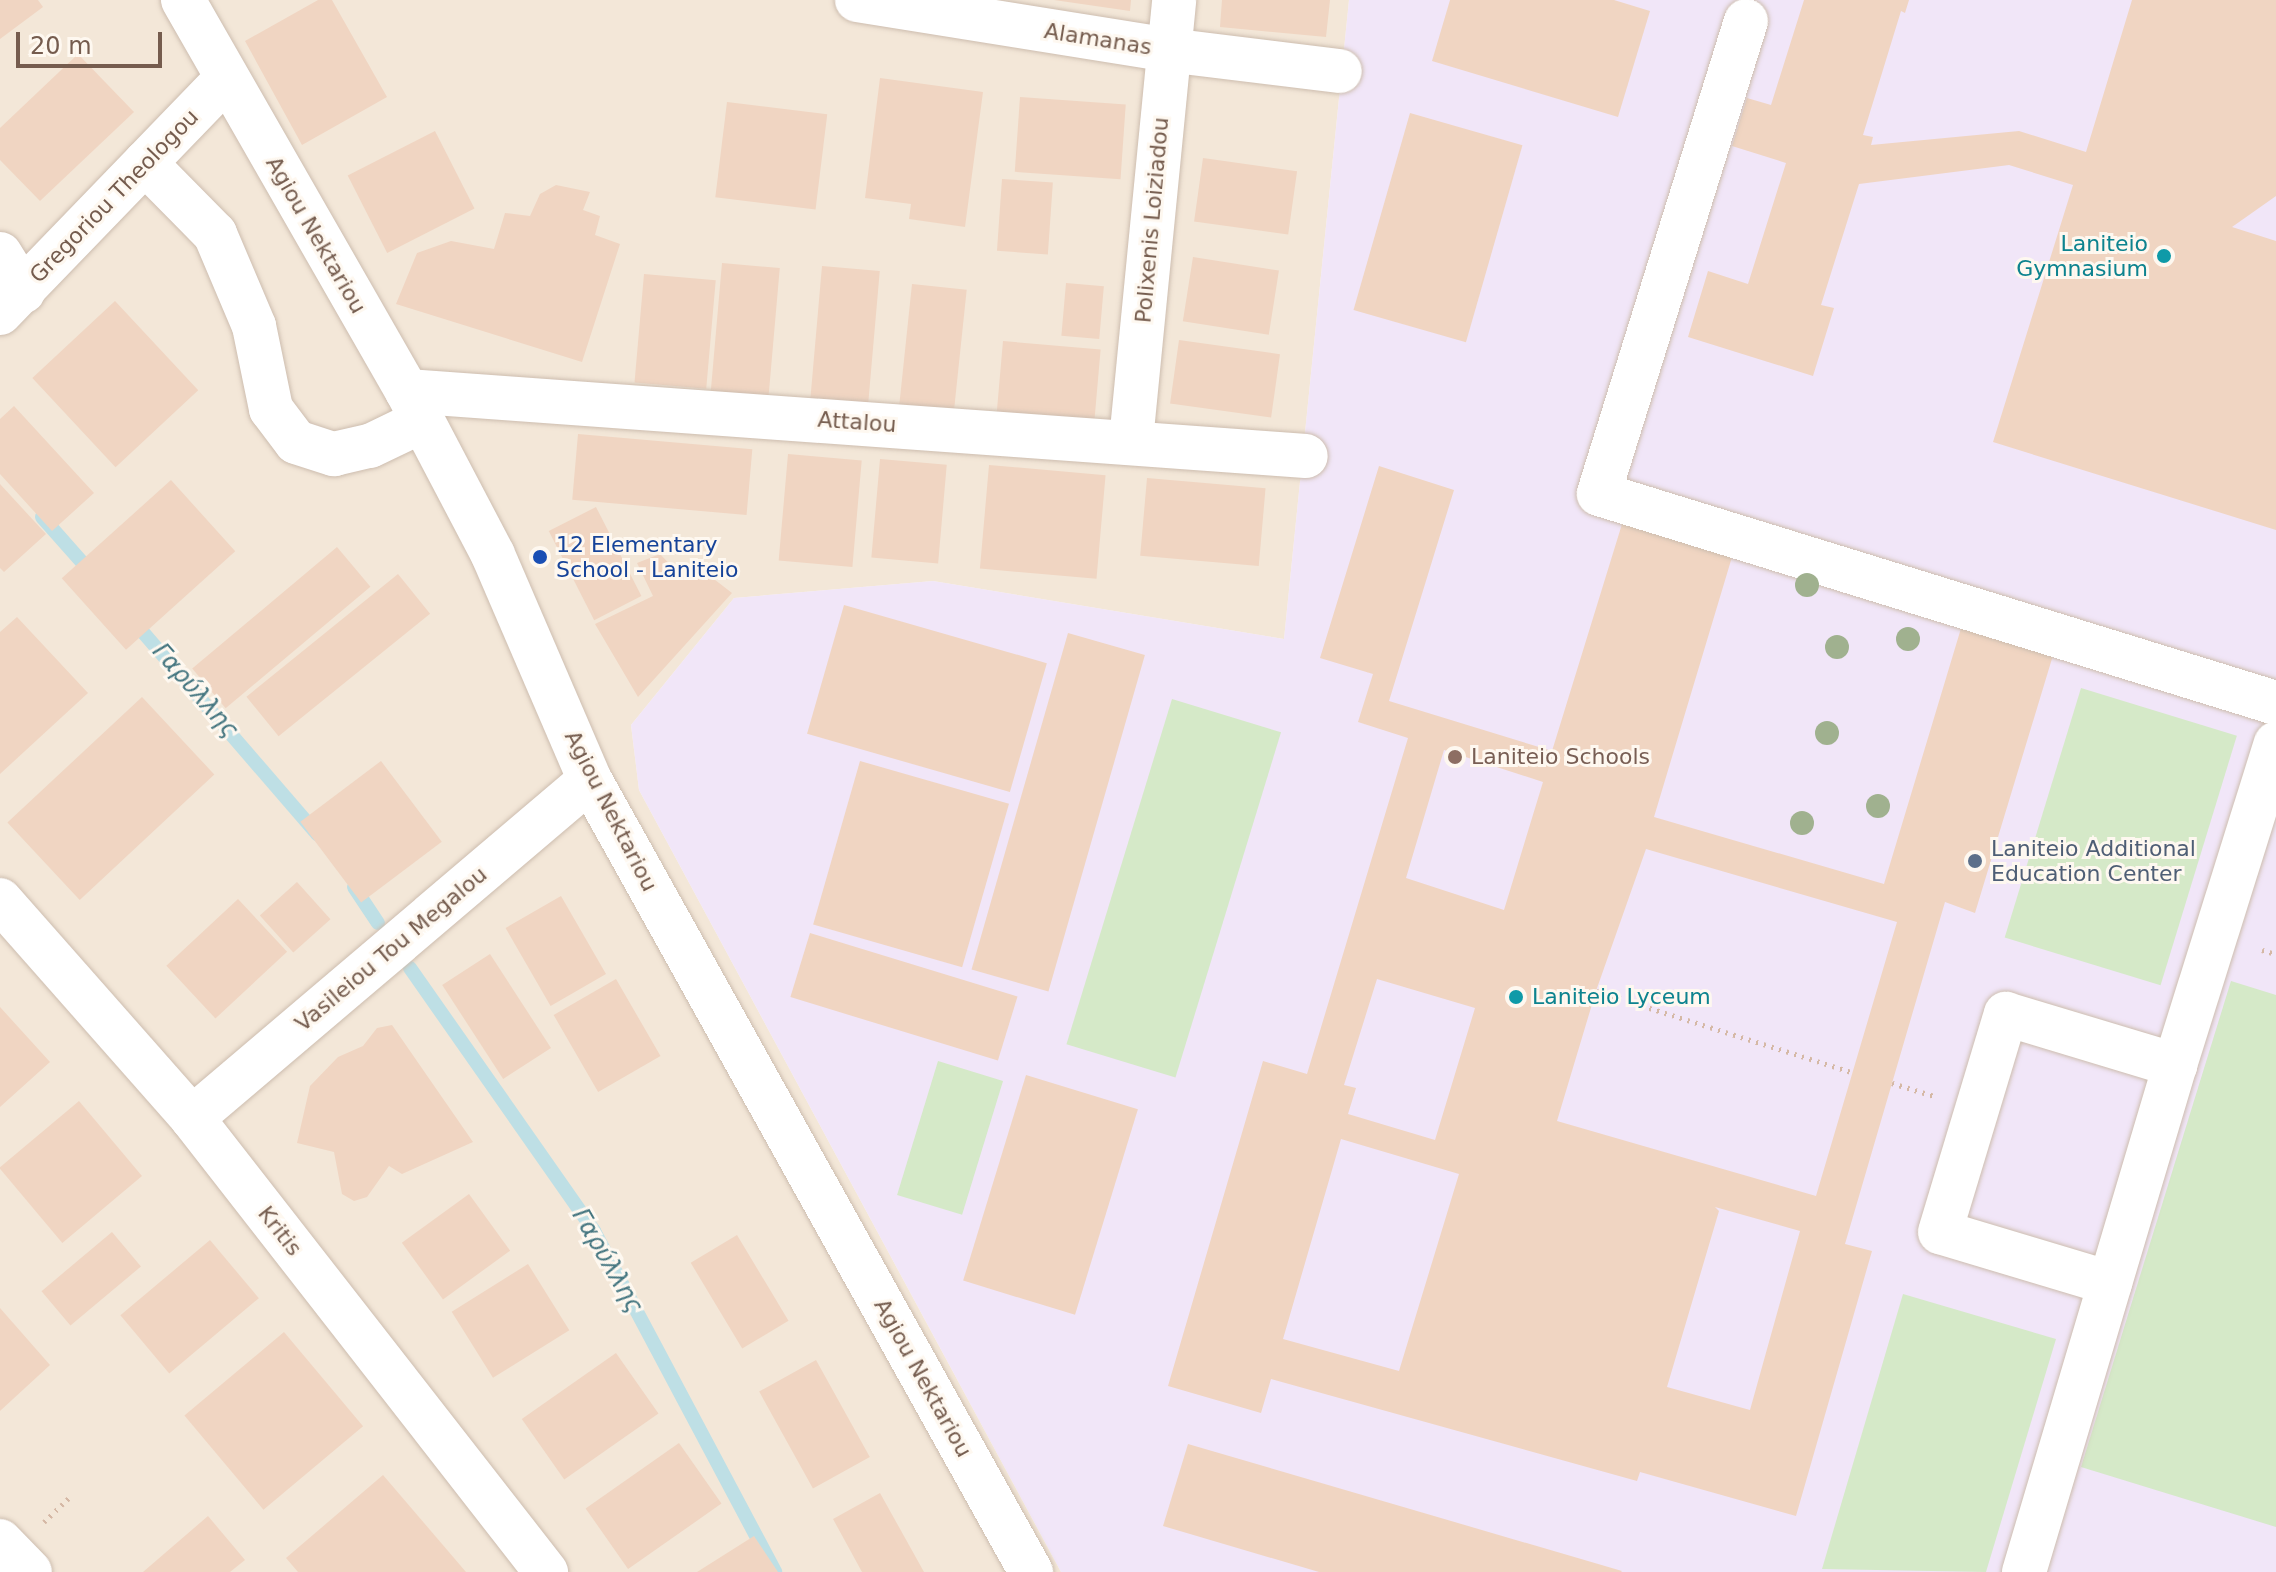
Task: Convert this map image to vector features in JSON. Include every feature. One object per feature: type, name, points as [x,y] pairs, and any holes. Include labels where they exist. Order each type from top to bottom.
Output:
[{"type":"street","name":"Agiou Nektariou","points":[[183,0],[414,406],[493,555],[590,780],[1031,1572]]},
{"type":"street","name":"Alamanas","points":[[857,0],[1168,50],[1340,71]]},
{"type":"street","name":"Polixenis Loiziadou","points":[[1131,441],[1174,0]]},
{"type":"street","points":[[1746,21],[1599,494],[2276,703]]},
{"type":"street","name":"Gregoriou Theologou","points":[[12,302],[226,79]]},
{"type":"street","points":[[145,163],[215,234],[254,326],[271,409],[296,442],[334,454],[370,446],[414,406]]},
{"type":"street","points":[[0,254],[12,302]]},
{"type":"street","name":"Attalou","points":[[414,406],[1131,441],[1306,456]]},
{"type":"street","points":[[2024,1572],[2175,1065],[2276,743]]},
{"type":"street","name":"Vasileiou Tou Megalou","points":[[192,1118],[590,780]]},
{"type":"street","name":"Kritis","points":[[0,900],[192,1118],[546,1572]]},
{"type":"street","points":[[2110,1283],[1940,1232],[2006,1014],[2175,1065]]},
{"type":"street","points":[[0,1541],[30,1572]]},
{"type":"path","points":[[1596,991],[1852,1072]]},
{"type":"path","points":[[1892,1083],[1917,1091]]},
{"type":"shaded area","points":[[0,0],[1349,0],[1284,639],[933,581],[734,598],[631,725],[639,790],[1061,1572],[0,1572]]},
{"type":"shaded area","name":"Laniteio Schools","points":[[1349,0],[2276,0],[2276,1572],[1061,1572],[639,790],[631,725],[734,598],[933,581],[1284,639]]},
{"type":"green space","points":[[2081,688],[2237,736],[2161,985],[2005,938]]},
{"type":"green space","points":[[1172,699],[1281,732],[1175,1078],[1066,1044]]},
{"type":"green space","points":[[2231,981],[2276,995],[2276,1527],[2081,1467]]},
{"type":"green space","points":[[938,1061],[1003,1081],[962,1215],[897,1195]]},
{"type":"green space","points":[[1903,1294],[2056,1339],[1986,1572],[1822,1569]]},
{"type":"building","points":[[0,0],[38,0],[43,7],[0,39]]},
{"type":"building","points":[[318,0],[332,0],[387,97],[302,145],[245,41]]},
{"type":"building","points":[[1054,0],[1131,0],[1130,11]]},
{"type":"building","points":[[1222,0],[1330,0],[1326,37],[1220,27]]},
{"type":"building","points":[[1450,0],[1614,0],[1650,11],[1618,117],[1432,61]]},
{"type":"building","name":"Laniteio Gymnasium","points":[[1804,0],[1909,0],[1905,13],[1901,11],[1863,135],[1873,137],[1871,145],[2019,131],[2086,152],[2132,0],[2276,0],[2276,196],[2232,227],[2276,241],[2276,530],[1993,442],[2073,185],[2009,165],[1859,184],[1821,305],[1834,308],[1813,376],[1688,337],[1708,271],[1748,284],[1786,163],[1732,146],[1747,98],[1771,105]]},
{"type":"building","points":[[78,54],[134,112],[40,201],[0,160],[0,128]]},
{"type":"building","points":[[880,78],[983,92],[965,227],[909,219],[911,204],[865,198]]},
{"type":"building","points":[[1020,97],[1126,104],[1121,179],[1015,172]]},
{"type":"building","points":[[727,102],[827,114],[816,210],[715,197]]},
{"type":"building","points":[[1410,113],[1522,145],[1466,342],[1353,310]]},
{"type":"building","points":[[435,131],[474,209],[387,253],[348,175]]},
{"type":"building","points":[[1203,158],[1297,171],[1288,235],[1194,221]]},
{"type":"building","points":[[1002,179],[1053,183],[1048,254],[997,251]]},
{"type":"building","points":[[556,185],[590,192],[583,210],[600,216],[595,235],[620,244],[582,362],[396,304],[417,253],[451,241],[494,249],[505,213],[530,216],[540,194]]},
{"type":"building","points":[[1193,257],[1279,271],[1269,335],[1183,321]]},
{"type":"building","points":[[722,263],[780,268],[768,402],[710,396]]},
{"type":"building","points":[[822,266],[880,271],[868,406],[810,400]]},
{"type":"building","points":[[644,274],[716,280],[706,389],[635,383]]},
{"type":"building","points":[[1066,283],[1104,286],[1099,339],[1061,336]]},
{"type":"building","points":[[912,284],[967,290],[953,416],[899,410]]},
{"type":"building","points":[[115,301],[198,390],[116,467],[32,378]]},
{"type":"building","points":[[1179,340],[1280,354],[1271,418],[1170,403]]},
{"type":"building","points":[[1003,341],[1101,350],[1094,426],[996,418]]},
{"type":"building","points":[[14,406],[94,493],[52,531],[0,474],[0,419]]},
{"type":"building","points":[[578,434],[752,449],[747,515],[572,500]]},
{"type":"building","points":[[788,454],[862,460],[852,567],[779,561]]},
{"type":"building","points":[[880,459],[947,465],[938,563],[871,558]]},
{"type":"building","points":[[989,465],[1106,475],[1096,579],[980,569]]},
{"type":"building","name":"Laniteio Lyceum","points":[[1379,466],[1454,490],[1389,701],[1552,751],[1622,524],[1732,557],[1654,817],[1884,884],[1962,625],[2054,652],[1975,913],[1945,902],[1845,1244],[1872,1251],[1796,1516],[1640,1472],[1637,1481],[1271,1379],[1261,1413],[1168,1386],[1263,1061],[1307,1074],[1408,738],[1358,722],[1373,674],[1320,658]],"holes":[[[1444,750],[1543,782],[1504,910],[1406,878]],[[1646,849],[1897,922],[1816,1196],[1557,1121],[1596,991]],[[1377,979],[1475,1008],[1435,1140],[1348,1114],[1356,1088],[1344,1085]],[[1341,1139],[1459,1174],[1399,1371],[1283,1339]],[[1715,1207],[1800,1231],[1750,1410],[1667,1387],[1719,1211]]]},
{"type":"building","points":[[1147,478],[1266,488],[1259,566],[1140,556]]},
{"type":"building","points":[[171,480],[235,551],[126,650],[62,578]]},
{"type":"building","points":[[0,484],[46,534],[4,572],[0,568]]},
{"type":"building","points":[[596,507],[641,596],[594,620],[549,531]]},
{"type":"building","points":[[337,547],[370,587],[226,708],[192,668]]},
{"type":"building","points":[[660,554],[682,577],[697,566],[732,593],[638,697],[595,624],[653,596],[637,563]]},
{"type":"building","points":[[398,574],[430,614],[279,736],[246,697]]},
{"type":"building","points":[[844,605],[1047,663],[1010,792],[807,734]]},
{"type":"building","points":[[17,617],[88,693],[0,774],[0,632]]},
{"type":"building","points":[[1068,633],[1145,655],[1048,991],[972,969]]},
{"type":"building","points":[[142,697],[214,775],[80,900],[7,822]]},
{"type":"building","points":[[381,761],[442,842],[361,902],[300,822]]},
{"type":"building","points":[[860,761],[1009,804],[962,967],[813,924]]},
{"type":"building","points":[[297,882],[330,919],[293,953],[260,915]]},
{"type":"building","points":[[561,896],[606,974],[551,1006],[506,928]]},
{"type":"building","points":[[238,899],[287,952],[215,1018],[166,966]]},
{"type":"building","points":[[810,933],[1018,996],[998,1061],[790,997]]},
{"type":"building","points":[[490,954],[551,1048],[503,1079],[442,985]]},
{"type":"building","points":[[616,979],[660,1056],[598,1092],[554,1015]]},
{"type":"building","points":[[0,1007],[50,1062],[0,1107]]},
{"type":"building","points":[[392,1025],[473,1142],[402,1174],[389,1166],[367,1197],[354,1201],[342,1194],[334,1152],[297,1143],[310,1086],[338,1057],[363,1046],[377,1028]]},
{"type":"building","points":[[1026,1075],[1138,1109],[1075,1315],[963,1281]]},
{"type":"building","points":[[79,1101],[142,1176],[62,1243],[0,1167]]},
{"type":"building","points":[[469,1194],[510,1251],[443,1299],[402,1243]]},
{"type":"building","points":[[112,1232],[141,1266],[70,1326],[42,1291]]},
{"type":"building","points":[[737,1235],[789,1321],[742,1349],[691,1263]]},
{"type":"building","points":[[210,1240],[259,1298],[169,1373],[120,1315]]},
{"type":"building","points":[[528,1264],[569,1330],[493,1378],[452,1312]]},
{"type":"building","points":[[0,1308],[50,1365],[0,1411]]},
{"type":"building","points":[[284,1332],[363,1426],[263,1510],[184,1416]]},
{"type":"building","points":[[616,1353],[658,1414],[564,1480],[522,1419]]},
{"type":"building","points":[[816,1360],[870,1457],[813,1489],[759,1392]]},
{"type":"building","points":[[679,1443],[721,1504],[628,1569],[586,1508]]},
{"type":"building","points":[[1188,1444],[1622,1571],[1319,1572],[1163,1526]]},
{"type":"building","points":[[383,1475],[466,1572],[298,1572],[286,1558]]},
{"type":"building","points":[[880,1493],[924,1572],[862,1572],[833,1519]]},
{"type":"building","points":[[208,1516],[245,1560],[230,1572],[143,1572]]},
{"type":"building","points":[[754,1536],[778,1572],[697,1572]]},
{"type":"waterway","name":"Γαρύλλης","points":[[42,517],[95,577]]},
{"type":"waterway","name":"Γαρύλλης","points":[[135,623],[317,834]]},
{"type":"waterway","name":"Γαρύλλης","points":[[354,887],[378,923]]},
{"type":"waterway","name":"Γαρύλλης","points":[[410,968],[594,1231],[775,1572]]},
{"type":"place","name":"Laniteio Gymnasium","points":[[2164,256]]},
{"type":"place","name":"12 Elementary School - Laniteio","points":[[540,557]]},
{"type":"place","name":"Laniteio Schools","points":[[1455,757]]},
{"type":"place","name":"Laniteio Additional Education Center","points":[[1975,861]]},
{"type":"place","name":"Laniteio Lyceum","points":[[1516,997]]}]
